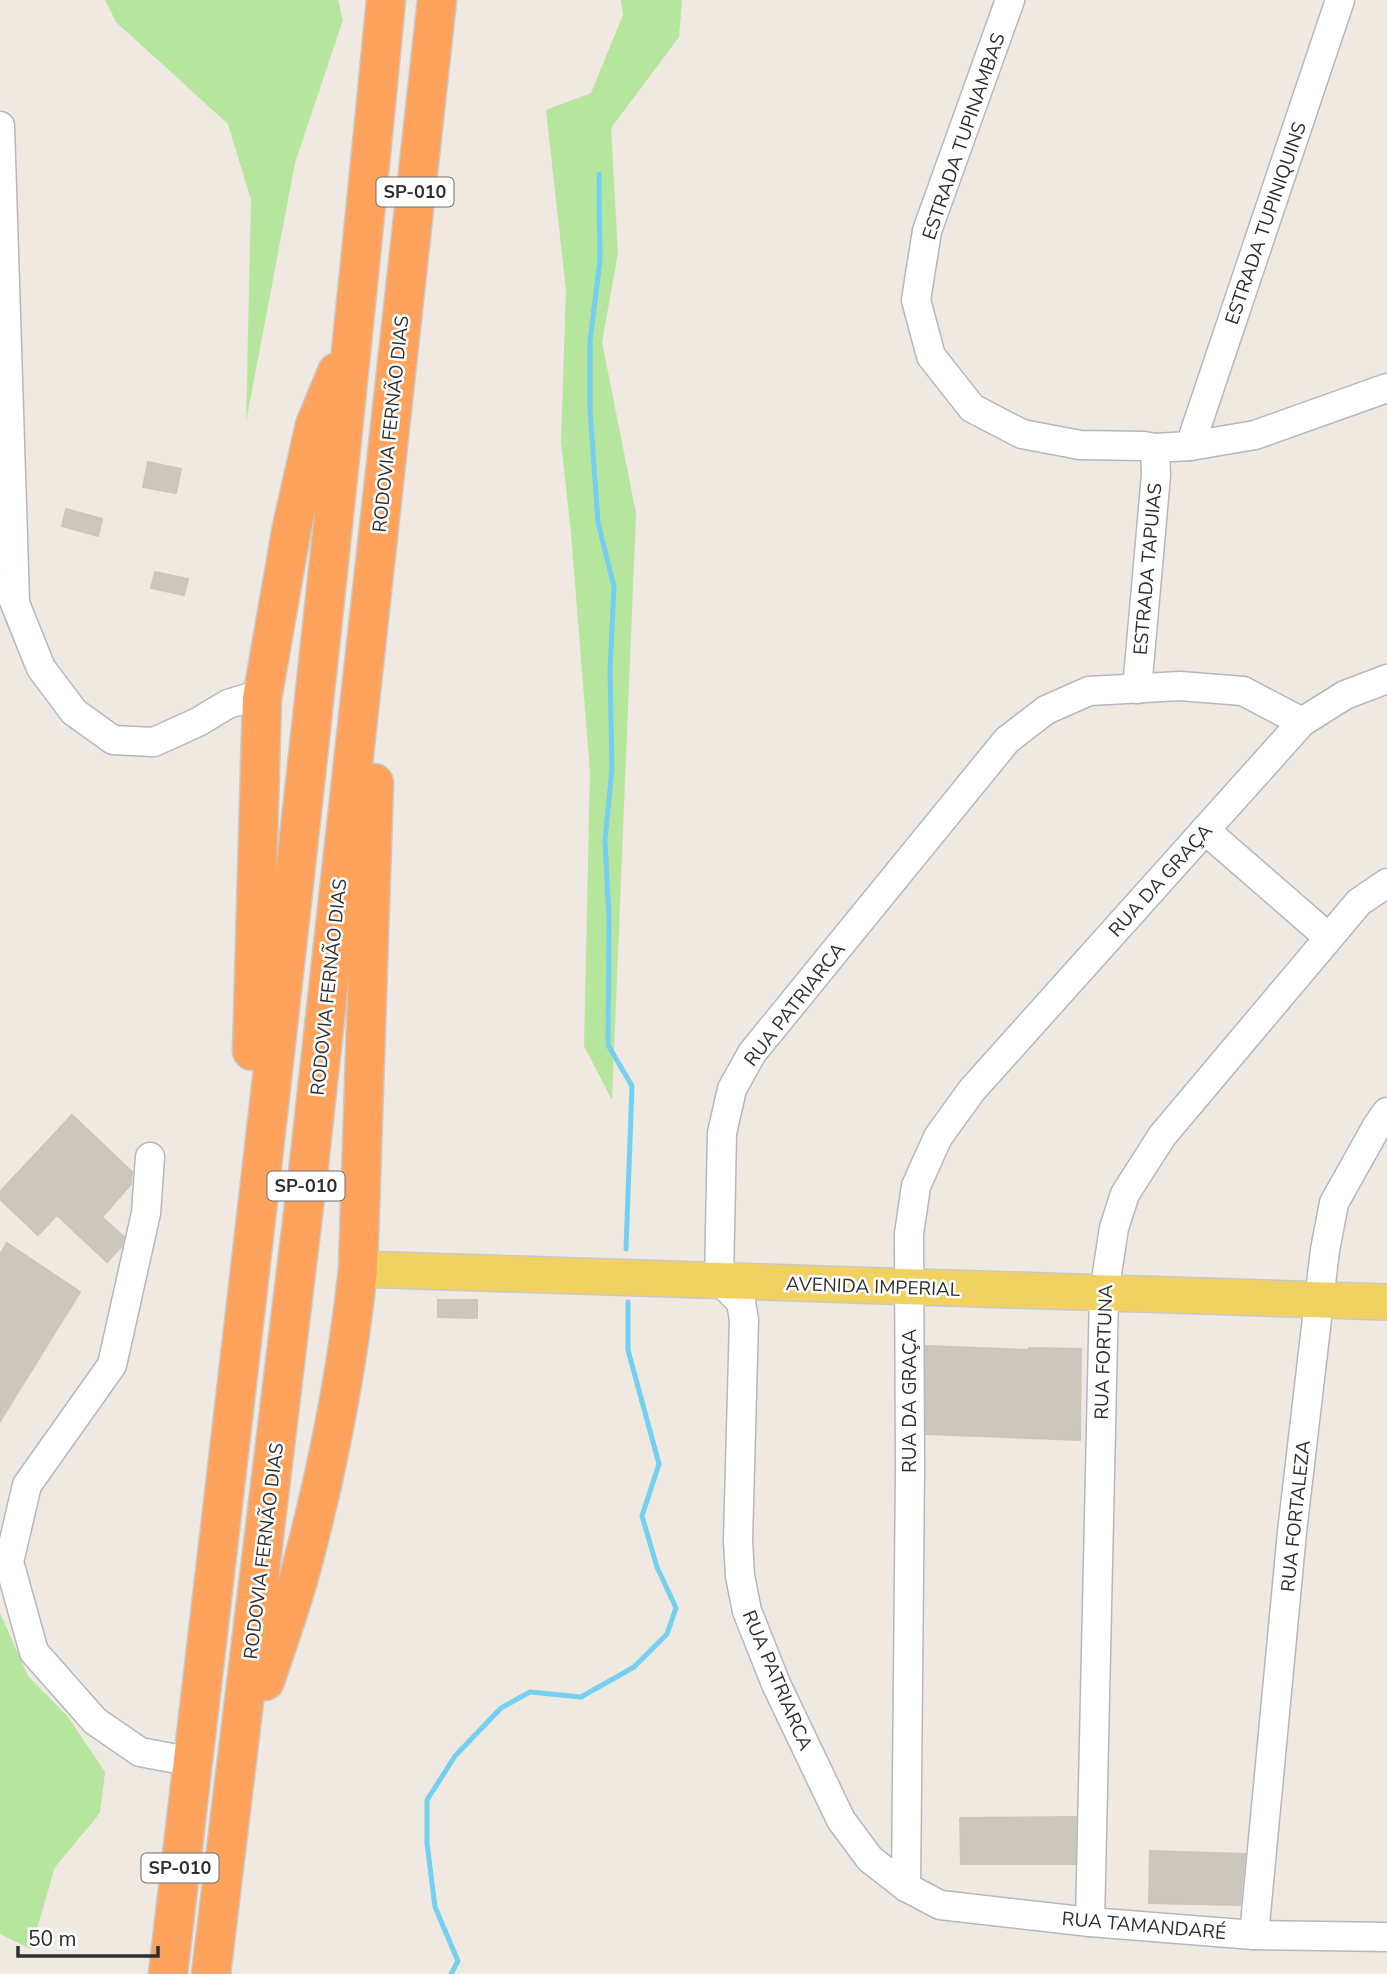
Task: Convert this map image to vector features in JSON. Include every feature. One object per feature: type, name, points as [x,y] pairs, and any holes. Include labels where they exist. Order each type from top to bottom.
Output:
[{"type":"highway","name":"SP-010","points":[[168,1974],[354,331],[386,0]]},
{"type":"highway","name":"RODOVIA FERNÃO DIAS","points":[[211,1974],[308,1173],[437,0]]},
{"type":"highway","points":[[250,1261],[253,998],[262,699],[292,527],[315,425],[354,331]]},
{"type":"highway","points":[[238,1762],[299,1575],[313,1521],[346,1367],[358,1269],[375,749],[370,610]]},
{"type":"main road","name":"AVENIDA IMPERIAL","points":[[358,1269],[1387,1302]]},
{"type":"street","name":"ESTRADA TUPINAMBAS","points":[[1010,0],[927,231],[916,300],[931,356],[972,408],[1022,434],[1080,445],[1155,448],[1190,446]]},
{"type":"street","name":"ESTRADA TUPINIQUINS","points":[[1190,446],[1340,0]]},
{"type":"street","points":[[0,126],[15,601]]},
{"type":"street","points":[[1190,446],[1255,435],[1387,388]]},
{"type":"street","name":"ESTRADA TAPUIAS","points":[[1137,689],[1156,475],[1155,448]]},
{"type":"street","points":[[0,569],[41,668],[74,712],[113,740],[154,743],[228,704],[250,697],[262,699]]},
{"type":"street","points":[[1302,722],[1345,695],[1387,679]]},
{"type":"street","name":"RUA PATRIARCA","points":[[906,1887],[870,1859],[841,1820],[776,1684],[747,1611],[740,1576],[738,1539],[744,1320],[741,1302],[719,1280],[722,1133],[732,1089],[752,1053],[1007,740],[1046,710],[1088,691],[1180,686],[1243,691],[1302,722]]},
{"type":"street","name":"RUA DA GRAÇA","points":[[906,1887],[909,1234],[916,1186],[938,1137],[972,1090],[1302,722]]},
{"type":"street","points":[[1205,830],[1328,937]]},
{"type":"street","name":"RUA FORTUNA","points":[[1090,1922],[1104,1293],[1114,1228],[1125,1194],[1162,1136],[1359,902],[1383,895]]},
{"type":"street","name":"RUA FORTALEZA","points":[[1254,1935],[1292,1532],[1318,1301],[1334,1203],[1387,1112]]},
{"type":"street","points":[[149,1157],[146,1213],[112,1365],[27,1485],[9,1562],[34,1652],[95,1721],[140,1752],[192,1762]]},
{"type":"street","name":"RUA TAMANDARÉ","points":[[906,1887],[940,1905],[1090,1922],[1254,1935],[1387,1937]]},
{"type":"green space","points":[[105,0],[338,0],[343,20],[295,163],[246,422],[251,200],[228,124],[116,22]]},
{"type":"green space","points":[[621,0],[682,0],[679,37],[611,128],[618,253],[602,342],[636,513],[612,1100],[584,1046],[590,772],[561,442],[566,290],[546,110],[591,93],[623,15]]},
{"type":"green space","points":[[0,1613],[28,1676],[68,1717],[105,1772],[100,1813],[55,1867],[31,1949],[0,1934]]},
{"type":"building","points":[[148,462],[181,469],[176,493],[143,487]]},
{"type":"building","points":[[66,509],[102,519],[98,536],[62,526]]},
{"type":"building","points":[[155,572],[188,579],[184,595],[151,588]]},
{"type":"building","points":[[72,1115],[132,1172],[131,1184],[102,1217],[124,1237],[121,1247],[107,1262],[57,1215],[38,1235],[0,1199],[0,1192]]},
{"type":"building","points":[[7,1243],[80,1292],[0,1421],[0,1254]]},
{"type":"building","points":[[438,1300],[477,1300],[477,1318],[438,1317]]},
{"type":"building","points":[[926,1346],[1081,1349],[1080,1440],[926,1434]]},
{"type":"building","points":[[1076,1817],[1075,1864],[961,1864],[960,1818]]},
{"type":"building","points":[[1150,1851],[1245,1854],[1240,1905],[1149,1903]]},
{"type":"waterway","points":[[599,174],[600,260],[590,341],[590,410],[598,522],[614,587],[610,671],[612,769],[605,840],[609,919],[608,1045],[632,1086],[626,1249]]},
{"type":"waterway","points":[[451,1974],[458,1961],[435,1907],[427,1843],[427,1800],[455,1756],[501,1708],[530,1692],[581,1697],[634,1667],[667,1634],[676,1608],[657,1567],[642,1516],[659,1464],[628,1350],[628,1302]]}]
